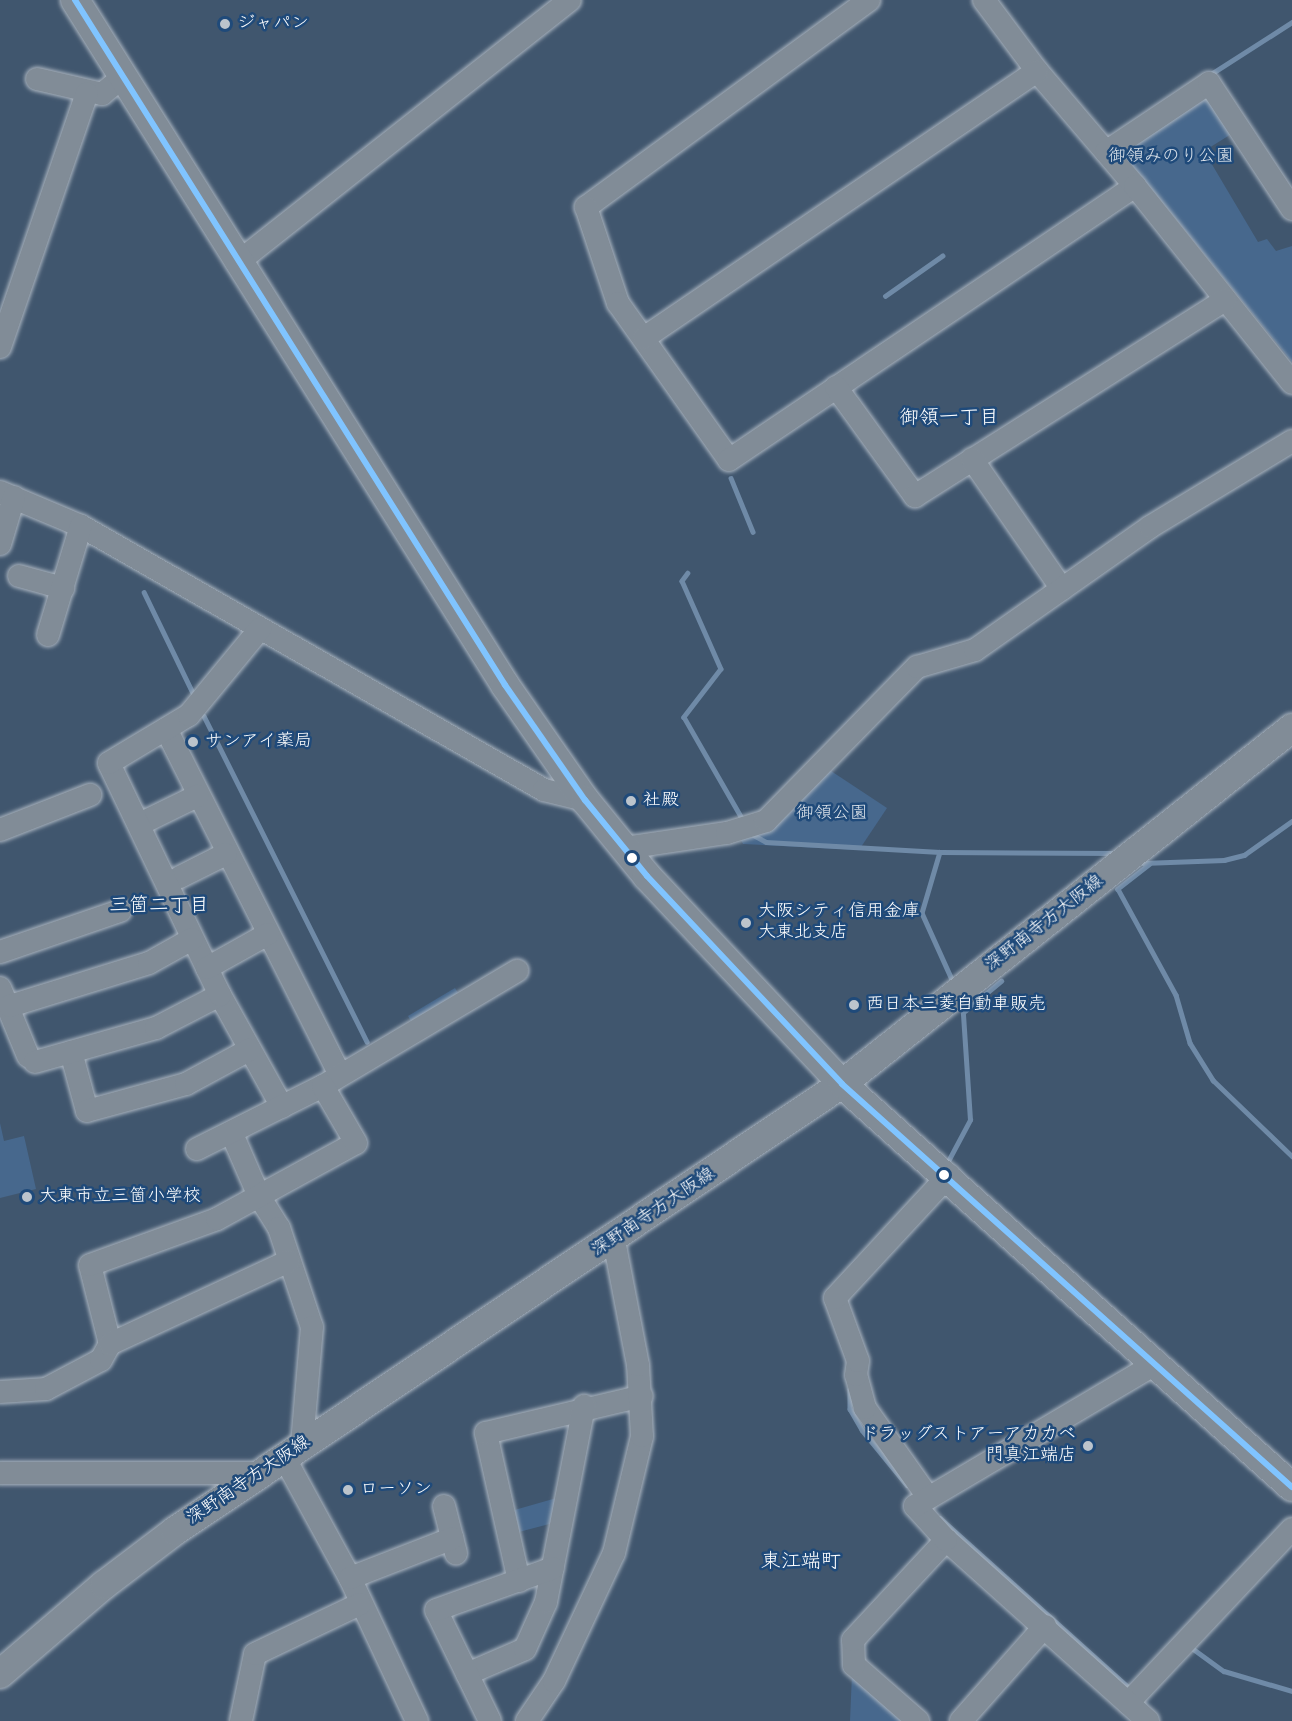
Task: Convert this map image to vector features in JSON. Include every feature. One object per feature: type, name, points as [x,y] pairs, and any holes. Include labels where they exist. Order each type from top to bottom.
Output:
[{"type":"main road","points":[[75,0],[237,263],[361,453],[505,686],[585,800],[704,939],[842,1084],[949,1175],[1292,1487]]},
{"type":"main road","name":"深野南寺方大阪線","points":[[0,1674],[104,1585],[293,1450],[614,1240],[842,1084],[1292,728]]},
{"type":"street","points":[[237,263],[570,0]]},
{"type":"street","points":[[869,0],[586,207],[618,303],[729,460],[1136,186]]},
{"type":"street","points":[[984,0],[1037,71],[1136,186],[1292,383]]},
{"type":"street","points":[[644,338],[1037,71]]},
{"type":"street","points":[[37,79],[87,93],[102,94],[123,77]]},
{"type":"street","points":[[1106,152],[1209,83],[1290,219]]},
{"type":"street","points":[[0,347],[87,93]]},
{"type":"street","points":[[836,387],[915,496],[1225,300]]},
{"type":"street","points":[[625,848],[727,833],[766,821],[917,667],[975,650],[1150,527],[1292,441]]},
{"type":"street","points":[[972,459],[1062,589]]},
{"type":"street","points":[[0,544],[7,494],[81,526],[544,790],[585,800]]},
{"type":"street","points":[[48,635],[81,526]]},
{"type":"street","points":[[19,576],[63,588]]},
{"type":"street","points":[[260,629],[189,715],[110,763],[192,939],[249,1050],[282,1107]]},
{"type":"street","points":[[110,1344],[90,1264],[217,1219],[356,1143],[268,934],[197,796],[166,729]]},
{"type":"street","points":[[0,830],[59,816],[90,795]]},
{"type":"street","points":[[148,820],[197,796]]},
{"type":"street","points":[[180,877],[226,854]]},
{"type":"street","points":[[0,952],[56,940],[109,919]]},
{"type":"street","points":[[207,969],[268,934]]},
{"type":"street","points":[[192,939],[149,963],[5,997],[32,1059],[70,1052],[156,1028],[220,995]]},
{"type":"street","points":[[197,1149],[232,1134],[331,1080],[517,971]]},
{"type":"street","points":[[70,1052],[87,1111],[186,1084],[249,1050]]},
{"type":"street","points":[[232,1134],[259,1196],[279,1228],[312,1327],[293,1450],[360,1604],[417,1721]]},
{"type":"street","points":[[928,1497],[866,1408],[856,1375],[858,1361],[835,1298],[949,1175]]},
{"type":"street","points":[[527,1721],[554,1682],[614,1553],[642,1436],[642,1396],[629,1304],[614,1240]]},
{"type":"street","points":[[0,1392],[46,1389],[101,1360],[110,1344],[289,1261]]},
{"type":"street","points":[[1148,1721],[1045,1626],[946,1540],[915,1506],[1155,1364]]},
{"type":"street","points":[[519,1581],[486,1433],[584,1407],[642,1396]]},
{"type":"street","points":[[467,1674],[525,1649],[546,1602],[584,1407]]},
{"type":"street","points":[[0,1473],[261,1473]]},
{"type":"street","points":[[350,1578],[454,1546],[444,1506]]},
{"type":"street","points":[[1128,1703],[1292,1528]]},
{"type":"street","points":[[918,1721],[854,1665],[853,1640],[946,1540]]},
{"type":"street","points":[[490,1721],[436,1610],[553,1568]]},
{"type":"street","points":[[241,1721],[255,1654],[360,1604]]},
{"type":"street","points":[[965,1720],[1045,1626]]},
{"type":"green space","name":"御領みのり公園","points":[[1207,91],[1233,133],[1204,151],[1258,242],[1267,239],[1276,251],[1292,246],[1292,362],[1119,149]]},
{"type":"green space","name":"御領公園","points":[[828,769],[887,808],[859,850],[743,844],[740,838]]},
{"type":"green space","points":[[455,988],[461,998],[414,1026],[408,1016]]},
{"type":"green space","points":[[0,1123],[4,1141],[24,1136],[36,1189],[0,1198]]},
{"type":"green space","points":[[560,1497],[557,1522],[515,1533],[511,1511]]},
{"type":"green space","points":[[852,1674],[909,1721],[850,1721]]},
{"type":"waterway","points":[[1208,76],[1292,22]]},
{"type":"waterway","points":[[885,296],[942,256]]},
{"type":"waterway","points":[[731,478],[753,532]]},
{"type":"waterway","points":[[688,573],[682,581],[721,669],[684,717],[743,820]]},
{"type":"waterway","points":[[144,592],[195,697]]},
{"type":"waterway","points":[[204,716],[367,1042]]},
{"type":"waterway","points":[[1143,863],[1224,860],[1244,855],[1292,821]]},
{"type":"waterway","points":[[750,833],[766,842],[940,852],[1116,853]]},
{"type":"waterway","points":[[940,852],[922,913],[954,984]]},
{"type":"waterway","points":[[1150,864],[1118,889],[1176,995],[1190,1043],[1213,1080],[1292,1156]]},
{"type":"waterway","points":[[965,1011],[1001,981]]},
{"type":"waterway","points":[[946,1165],[970,1120],[962,1001]]},
{"type":"waterway","points":[[850,1389],[850,1409],[862,1430],[907,1485]]},
{"type":"waterway","points":[[940,1518],[1133,1691]]},
{"type":"waterway","points":[[1192,1648],[1224,1671],[1292,1691]]},
{"type":"transit line","points":[[75,0],[505,685],[585,800],[647,876],[842,1084],[1292,1487]]},
{"type":"place","name":"ジャパン","points":[[225,24]]},
{"type":"place","name":"サンアイ薬局","points":[[193,742]]},
{"type":"place","name":"社殿","points":[[631,801]]},
{"type":"place","name":"大阪シティ信用金庫 大東北支店","points":[[746,923]]},
{"type":"place","name":"西日本三菱自動車販売","points":[[854,1005]]},
{"type":"place","name":"大東市立三箇小学校","points":[[27,1197]]},
{"type":"place","name":"ドラッグストアーアカカベ 門真江端店","points":[[1088,1446]]},
{"type":"place","name":"ローソン","points":[[348,1490]]},
{"type":"district","name":"御領一丁目","points":[[949,418]]},
{"type":"district","name":"三箇二丁目","points":[[159,906]]},
{"type":"district","name":"東江端町","points":[[801,1562]]}]
